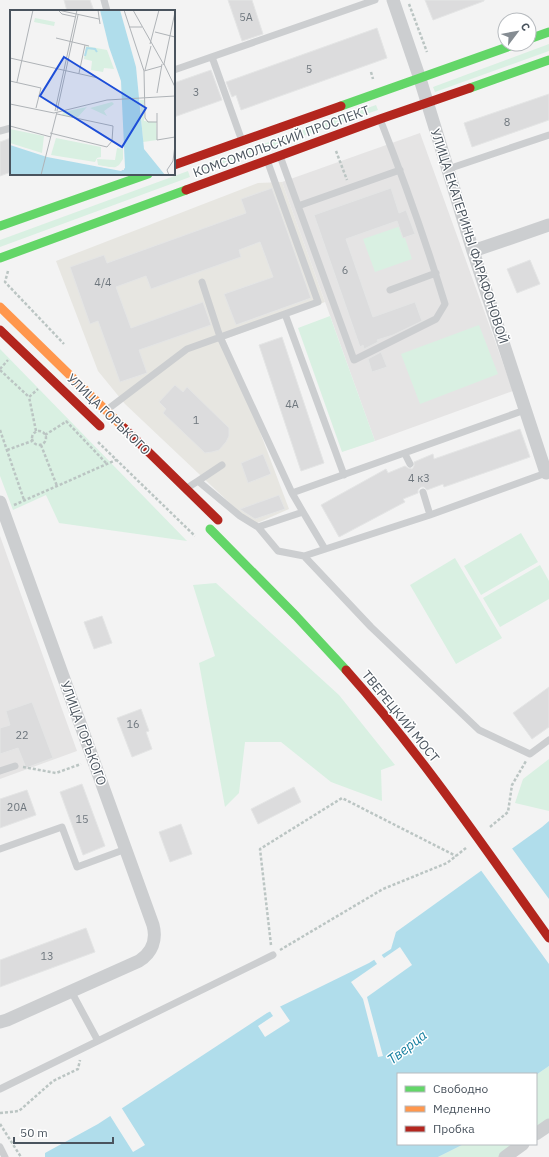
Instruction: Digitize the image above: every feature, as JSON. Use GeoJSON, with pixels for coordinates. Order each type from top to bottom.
{"type":"FeatureCollection","features":[{"type":"Feature","properties":{"kind":"street","name":"УЛИЦА ЕКАТЕРИНЫ ФАРАФОНОВОЙ"},"geometry":{"type":"LineString","coordinates":[[393,0],[420,79],[473,251],[546,473]]}},
{"type":"Feature","properties":{"kind":"street"},"geometry":{"type":"LineString","coordinates":[[537,37],[549,32]]}},
{"type":"Feature","properties":{"kind":"street","name":"КОМСОМОЛЬСКИЙ ПРОСПЕКТ"},"geometry":{"type":"LineString","coordinates":[[175,165],[192,162],[242,141],[497,51]]}},
{"type":"Feature","properties":{"kind":"street","name":"КОМСОМОЛЬСКИЙ ПРОСПЕКТ"},"geometry":{"type":"LineString","coordinates":[[0,258],[199,182],[280,156],[380,119],[549,60]]}},
{"type":"Feature","properties":{"kind":"street"},"geometry":{"type":"LineString","coordinates":[[0,226],[145,175]]}},
{"type":"Feature","properties":{"kind":"street"},"geometry":{"type":"LineString","coordinates":[[473,251],[549,225]]}},
{"type":"Feature","properties":{"kind":"street","name":"УЛИЦА ГОРЬКОГО"},"geometry":{"type":"LineString","coordinates":[[0,307],[220,523]]}},
{"type":"Feature","properties":{"kind":"street","name":"УЛИЦА ГОРЬКОГО"},"geometry":{"type":"LineString","coordinates":[[0,330],[106,431]]}},
{"type":"Feature","properties":{"kind":"street","name":"УЛИЦА ГОРЬКОГО"},"geometry":{"type":"LineString","coordinates":[[1,506],[155,932],[152,947],[148,954],[138,961],[71,991]]}},
{"type":"Feature","properties":{"kind":"street","name":"ТВЕРЕЦКИЙ МОСТ"},"geometry":{"type":"LineString","coordinates":[[207,526],[318,640],[378,707],[443,789],[549,938]]}},
{"type":"Feature","properties":{"kind":"street"},"geometry":{"type":"LineString","coordinates":[[0,1022],[71,991]]}},
{"type":"Feature","properties":{"kind":"street"},"geometry":{"type":"LineString","coordinates":[[537,1133],[549,1125]]}},
{"type":"Feature","properties":{"kind":"street"},"geometry":{"type":"LineString","coordinates":[[505,1157],[522,1145]]}},
{"type":"Feature","properties":{"kind":"lane"},"geometry":{"type":"LineString","coordinates":[[104,0],[107,10]]}},
{"type":"Feature","properties":{"kind":"lane"},"geometry":{"type":"LineString","coordinates":[[175,70],[375,0]]}},
{"type":"Feature","properties":{"kind":"lane"},"geometry":{"type":"LineString","coordinates":[[212,57],[242,141]]}},
{"type":"Feature","properties":{"kind":"lane"},"geometry":{"type":"LineString","coordinates":[[280,156],[354,360],[436,319],[445,304],[436,273],[400,170],[380,119]]}},
{"type":"Feature","properties":{"kind":"lane"},"geometry":{"type":"LineString","coordinates":[[0,131],[10,128]]}},
{"type":"Feature","properties":{"kind":"lane"},"geometry":{"type":"LineString","coordinates":[[448,169],[549,135]]}},
{"type":"Feature","properties":{"kind":"lane"},"geometry":{"type":"LineString","coordinates":[[106,411],[187,349],[318,302],[267,160]]}},
{"type":"Feature","properties":{"kind":"lane"},"geometry":{"type":"LineString","coordinates":[[298,206],[400,170]]}},
{"type":"Feature","properties":{"kind":"lane"},"geometry":{"type":"LineString","coordinates":[[390,290],[436,273]]}},
{"type":"Feature","properties":{"kind":"lane"},"geometry":{"type":"LineString","coordinates":[[202,282],[220,337],[292,493],[325,549]]}},
{"type":"Feature","properties":{"kind":"lane"},"geometry":{"type":"LineString","coordinates":[[285,314],[344,475]]}},
{"type":"Feature","properties":{"kind":"lane"},"geometry":{"type":"LineString","coordinates":[[292,493],[525,410]]}},
{"type":"Feature","properties":{"kind":"lane"},"geometry":{"type":"LineString","coordinates":[[405,454],[410,464]]}},
{"type":"Feature","properties":{"kind":"lane"},"geometry":{"type":"LineString","coordinates":[[186,489],[222,464]]}},
{"type":"Feature","properties":{"kind":"lane"},"geometry":{"type":"LineString","coordinates":[[198,481],[240,516],[258,527],[278,551],[304,556],[430,515],[546,473]]}},
{"type":"Feature","properties":{"kind":"lane"},"geometry":{"type":"LineString","coordinates":[[423,492],[430,515]]}},
{"type":"Feature","properties":{"kind":"lane"},"geometry":{"type":"LineString","coordinates":[[258,527],[303,512]]}},
{"type":"Feature","properties":{"kind":"lane"},"geometry":{"type":"LineString","coordinates":[[304,556],[371,628],[479,730],[530,754],[549,740]]}},
{"type":"Feature","properties":{"kind":"lane"},"geometry":{"type":"LineString","coordinates":[[0,771],[15,766]]}},
{"type":"Feature","properties":{"kind":"lane"},"geometry":{"type":"LineString","coordinates":[[0,849],[62,826],[77,867],[126,849]]}},
{"type":"Feature","properties":{"kind":"lane"},"geometry":{"type":"LineString","coordinates":[[0,1089],[272,955]]}},
{"type":"Feature","properties":{"kind":"lane"},"geometry":{"type":"LineString","coordinates":[[71,991],[98,1041]]}},
{"type":"Feature","properties":{"kind":"lane"},"geometry":{"type":"LineString","coordinates":[[0,1147],[5,1157]]}},
{"type":"Feature","properties":{"kind":"path"},"geometry":{"type":"LineString","coordinates":[[408,0],[427,52]]}},
{"type":"Feature","properties":{"kind":"path"},"geometry":{"type":"LineString","coordinates":[[336,151],[350,188]]}},
{"type":"Feature","properties":{"kind":"path"},"geometry":{"type":"LineString","coordinates":[[5,282],[8,269]]}},
{"type":"Feature","properties":{"kind":"path"},"geometry":{"type":"LineString","coordinates":[[11,357],[0,369],[29,397],[36,432]]}},
{"type":"Feature","properties":{"kind":"path"},"geometry":{"type":"LineString","coordinates":[[29,397],[40,386]]}},
{"type":"Feature","properties":{"kind":"path"},"geometry":{"type":"LineString","coordinates":[[41,445],[44,442],[45,435],[73,417]]}},
{"type":"Feature","properties":{"kind":"path"},"geometry":{"type":"LineString","coordinates":[[66,421],[107,464]]}},
{"type":"Feature","properties":{"kind":"path"},"geometry":{"type":"LineString","coordinates":[[0,430],[24,500]]}},
{"type":"Feature","properties":{"kind":"path"},"geometry":{"type":"LineString","coordinates":[[41,445],[36,445],[32,441],[32,435],[36,432],[42,432],[45,435]]}},
{"type":"Feature","properties":{"kind":"path"},"geometry":{"type":"LineString","coordinates":[[7,450],[32,441]]}},
{"type":"Feature","properties":{"kind":"path"},"geometry":{"type":"LineString","coordinates":[[41,445],[57,486]]}},
{"type":"Feature","properties":{"kind":"path"},"geometry":{"type":"LineString","coordinates":[[1,506],[24,500],[116,460]]}},
{"type":"Feature","properties":{"kind":"path"},"geometry":{"type":"LineString","coordinates":[[485,832],[508,812],[512,785],[530,754]]}},
{"type":"Feature","properties":{"kind":"path"},"geometry":{"type":"LineString","coordinates":[[15,766],[56,773],[93,759]]}},
{"type":"Feature","properties":{"kind":"path"},"geometry":{"type":"LineString","coordinates":[[456,856],[342,798],[260,849],[272,955],[383,889],[447,863],[456,856],[467,846]]}},
{"type":"Feature","properties":{"kind":"path"},"geometry":{"type":"LineString","coordinates":[[0,1113],[19,1111],[54,1081],[78,1069],[83,1048]]}},
{"type":"Feature","properties":{"kind":"path"},"geometry":{"type":"LineString","coordinates":[[0,1124],[21,1157]]}},
{"type":"Feature","properties":{"kind":"shaded area"},"geometry":{"type":"Polygon","coordinates":[[[420,133],[513,391],[375,441],[282,182],[420,133]]]}},
{"type":"Feature","properties":{"kind":"shaded area"},"geometry":{"type":"Polygon","coordinates":[[[282,182],[325,302],[225,339],[289,509],[253,525],[125,404],[98,371],[56,261],[258,183],[282,182]]]}},
{"type":"Feature","properties":{"kind":"shaded area"},"geometry":{"type":"Polygon","coordinates":[[[0,536],[77,751],[0,779],[0,536]]]}},
{"type":"Feature","properties":{"kind":"green space"},"geometry":{"type":"Polygon","coordinates":[[[549,44],[549,51],[435,92],[433,87],[527,52],[537,52],[537,48],[549,44]]]}},
{"type":"Feature","properties":{"kind":"green space"},"geometry":{"type":"Polygon","coordinates":[[[376,105],[378,110],[204,170],[203,165],[376,105]]]}},
{"type":"Feature","properties":{"kind":"green space"},"geometry":{"type":"Polygon","coordinates":[[[188,171],[190,177],[0,247],[0,240],[188,171]]]}},
{"type":"Feature","properties":{"kind":"green space"},"geometry":{"type":"Polygon","coordinates":[[[401,226],[412,259],[375,272],[363,239],[401,226]]]}},
{"type":"Feature","properties":{"kind":"green space"},"geometry":{"type":"Polygon","coordinates":[[[330,316],[375,441],[342,452],[298,328],[330,316]]]}},
{"type":"Feature","properties":{"kind":"green space"},"geometry":{"type":"Polygon","coordinates":[[[479,325],[498,374],[420,404],[401,354],[479,325]]]}},
{"type":"Feature","properties":{"kind":"green space"},"geometry":{"type":"Polygon","coordinates":[[[0,349],[187,541],[59,523],[46,495],[13,510],[0,476],[0,349]]]}},
{"type":"Feature","properties":{"kind":"green space"},"geometry":{"type":"Polygon","coordinates":[[[521,533],[538,562],[481,595],[464,566],[521,533]]]}},
{"type":"Feature","properties":{"kind":"green space"},"geometry":{"type":"Polygon","coordinates":[[[455,558],[502,638],[456,664],[410,585],[455,558]]]}},
{"type":"Feature","properties":{"kind":"green space"},"geometry":{"type":"Polygon","coordinates":[[[540,565],[549,581],[549,599],[500,627],[483,598],[540,565]]]}},
{"type":"Feature","properties":{"kind":"green space"},"geometry":{"type":"Polygon","coordinates":[[[216,583],[339,695],[395,765],[381,770],[382,801],[331,782],[281,742],[245,742],[239,793],[225,807],[199,663],[215,656],[193,585],[216,583]]]}},
{"type":"Feature","properties":{"kind":"green space"},"geometry":{"type":"Polygon","coordinates":[[[549,759],[549,811],[515,803],[523,779],[549,759]]]}},
{"type":"Feature","properties":{"kind":"green space"},"geometry":{"type":"Polygon","coordinates":[[[549,1066],[549,1124],[537,1130],[537,1074],[549,1066]]]}},
{"type":"Feature","properties":{"kind":"green space"},"geometry":{"type":"Polygon","coordinates":[[[462,1145],[512,1145],[501,1157],[438,1157],[462,1145]]]}},
{"type":"Feature","properties":{"kind":"water","name":"Тверца"},"geometry":{"type":"Polygon","coordinates":[[[549,821],[549,1066],[537,1074],[537,1073],[397,1073],[397,1145],[462,1145],[438,1157],[45,1157],[45,1153],[98,1124],[267,1013],[369,963],[391,949],[396,932],[549,821]]]}},
{"type":"Feature","properties":{"kind":"pier"},"geometry":{"type":"Polygon","coordinates":[[[511,847],[549,899],[549,964],[480,869],[511,847]]]}},
{"type":"Feature","properties":{"kind":"pier"},"geometry":{"type":"Polygon","coordinates":[[[400,947],[412,965],[367,997],[383,1056],[378,1057],[363,999],[351,982],[377,964],[373,958],[380,953],[384,958],[400,947]]]}},
{"type":"Feature","properties":{"kind":"pier"},"geometry":{"type":"Polygon","coordinates":[[[279,1005],[290,1021],[265,1037],[258,1026],[273,1016],[269,1010],[279,1005]]]}},
{"type":"Feature","properties":{"kind":"pier"},"geometry":{"type":"Polygon","coordinates":[[[121,1107],[145,1145],[133,1152],[109,1114],[121,1107]]]}},
{"type":"Feature","properties":{"kind":"building"},"geometry":{"type":"Polygon","coordinates":[[[64,0],[90,0],[94,10],[67,10],[64,0]]]}},
{"type":"Feature","properties":{"kind":"building"},"geometry":{"type":"Polygon","coordinates":[[[228,0],[252,0],[263,34],[242,41],[228,0]]]}},
{"type":"Feature","properties":{"kind":"building"},"geometry":{"type":"Polygon","coordinates":[[[425,0],[484,0],[484,1],[433,20],[425,0]]]}},
{"type":"Feature","properties":{"kind":"building"},"geometry":{"type":"Polygon","coordinates":[[[377,28],[387,58],[241,110],[236,95],[232,97],[226,82],[377,28]]]}},
{"type":"Feature","properties":{"kind":"building"},"geometry":{"type":"Polygon","coordinates":[[[211,70],[222,100],[175,117],[175,83],[211,70]]]}},
{"type":"Feature","properties":{"kind":"building"},"geometry":{"type":"Polygon","coordinates":[[[549,94],[549,120],[472,147],[464,123],[549,94]]]}},
{"type":"Feature","properties":{"kind":"building"},"geometry":{"type":"Polygon","coordinates":[[[10,138],[10,172],[0,176],[0,142],[10,138]]]}},
{"type":"Feature","properties":{"kind":"building"},"geometry":{"type":"Polygon","coordinates":[[[272,188],[311,298],[236,325],[224,294],[273,277],[260,242],[239,250],[241,257],[151,289],[146,276],[116,287],[131,328],[203,302],[211,325],[139,350],[147,373],[120,382],[98,321],[90,324],[70,267],[104,255],[107,263],[246,213],[241,199],[272,188]]]}},
{"type":"Feature","properties":{"kind":"building"},"geometry":{"type":"Polygon","coordinates":[[[391,188],[399,213],[406,210],[415,234],[403,238],[397,221],[346,239],[373,317],[415,302],[422,321],[393,335],[377,340],[378,342],[364,349],[363,345],[360,347],[314,215],[391,188]]]}},
{"type":"Feature","properties":{"kind":"building"},"geometry":{"type":"Polygon","coordinates":[[[530,260],[540,284],[517,293],[507,269],[530,260]]]}},
{"type":"Feature","properties":{"kind":"building"},"geometry":{"type":"Polygon","coordinates":[[[282,337],[324,463],[301,471],[259,345],[282,337]]]}},
{"type":"Feature","properties":{"kind":"building"},"geometry":{"type":"Polygon","coordinates":[[[381,352],[387,367],[372,372],[368,359],[381,352]]]}},
{"type":"Feature","properties":{"kind":"building"},"geometry":{"type":"Polygon","coordinates":[[[175,385],[183,392],[187,387],[229,428],[229,436],[219,450],[205,453],[163,413],[166,409],[159,402],[175,385]]]}},
{"type":"Feature","properties":{"kind":"building"},"geometry":{"type":"Polygon","coordinates":[[[520,429],[530,457],[444,487],[443,484],[427,490],[424,487],[421,487],[418,490],[418,493],[403,499],[405,502],[339,537],[321,505],[386,469],[388,473],[405,466],[412,469],[414,462],[433,454],[434,459],[520,429]]]}},
{"type":"Feature","properties":{"kind":"building"},"geometry":{"type":"Polygon","coordinates":[[[263,454],[271,474],[248,483],[241,463],[263,454]]]}},
{"type":"Feature","properties":{"kind":"building"},"geometry":{"type":"Polygon","coordinates":[[[279,495],[285,509],[255,519],[240,509],[279,495]]]}},
{"type":"Feature","properties":{"kind":"building"},"geometry":{"type":"Polygon","coordinates":[[[102,616],[112,643],[94,649],[84,622],[102,616]]]}},
{"type":"Feature","properties":{"kind":"building"},"geometry":{"type":"Polygon","coordinates":[[[549,687],[549,727],[532,739],[513,713],[549,687]]]}},
{"type":"Feature","properties":{"kind":"building"},"geometry":{"type":"Polygon","coordinates":[[[32,702],[53,758],[26,768],[18,748],[0,754],[0,728],[10,725],[6,711],[32,702]]]}},
{"type":"Feature","properties":{"kind":"building"},"geometry":{"type":"Polygon","coordinates":[[[141,709],[149,731],[146,732],[152,749],[132,757],[117,718],[141,709]]]}},
{"type":"Feature","properties":{"kind":"building"},"geometry":{"type":"Polygon","coordinates":[[[82,784],[105,846],[83,855],[60,792],[82,784]]]}},
{"type":"Feature","properties":{"kind":"building"},"geometry":{"type":"Polygon","coordinates":[[[294,787],[301,802],[258,824],[251,809],[294,787]]]}},
{"type":"Feature","properties":{"kind":"building"},"geometry":{"type":"Polygon","coordinates":[[[27,790],[36,815],[0,828],[0,799],[27,790]]]}},
{"type":"Feature","properties":{"kind":"building"},"geometry":{"type":"Polygon","coordinates":[[[181,824],[192,854],[170,862],[159,832],[181,824]]]}},
{"type":"Feature","properties":{"kind":"building"},"geometry":{"type":"Polygon","coordinates":[[[86,928],[95,952],[0,987],[0,960],[86,928]]]}},
{"type":"Feature","properties":{"kind":"traffic: fast"},"geometry":{"type":"LineString","coordinates":[[537,36],[549,32]]}},
{"type":"Feature","properties":{"kind":"traffic: fast"},"geometry":{"type":"LineString","coordinates":[[341,106],[497,51]]}},
{"type":"Feature","properties":{"kind":"traffic: fast"},"geometry":{"type":"LineString","coordinates":[[470,88],[549,60]]}},
{"type":"Feature","properties":{"kind":"traffic: fast"},"geometry":{"type":"LineString","coordinates":[[0,226],[145,175]]}},
{"type":"Feature","properties":{"kind":"traffic: fast"},"geometry":{"type":"LineString","coordinates":[[0,258],[186,190]]}},
{"type":"Feature","properties":{"kind":"traffic: fast"},"geometry":{"type":"LineString","coordinates":[[210,529],[296,616],[346,670]]}},
{"type":"Feature","properties":{"kind":"traffic: slow"},"geometry":{"type":"LineString","coordinates":[[0,307],[124,428]]}},
{"type":"Feature","properties":{"kind":"traffic: jam"},"geometry":{"type":"LineString","coordinates":[[186,190],[380,119],[470,88]]}},
{"type":"Feature","properties":{"kind":"traffic: jam"},"geometry":{"type":"LineString","coordinates":[[175,165],[341,106]]}},
{"type":"Feature","properties":{"kind":"traffic: jam"},"geometry":{"type":"LineString","coordinates":[[0,330],[100,426]]}},
{"type":"Feature","properties":{"kind":"traffic: jam"},"geometry":{"type":"LineString","coordinates":[[124,428],[218,520]]}},
{"type":"Feature","properties":{"kind":"traffic: jam"},"geometry":{"type":"LineString","coordinates":[[346,670],[374,702],[426,768],[476,835],[549,938]]}}]}
